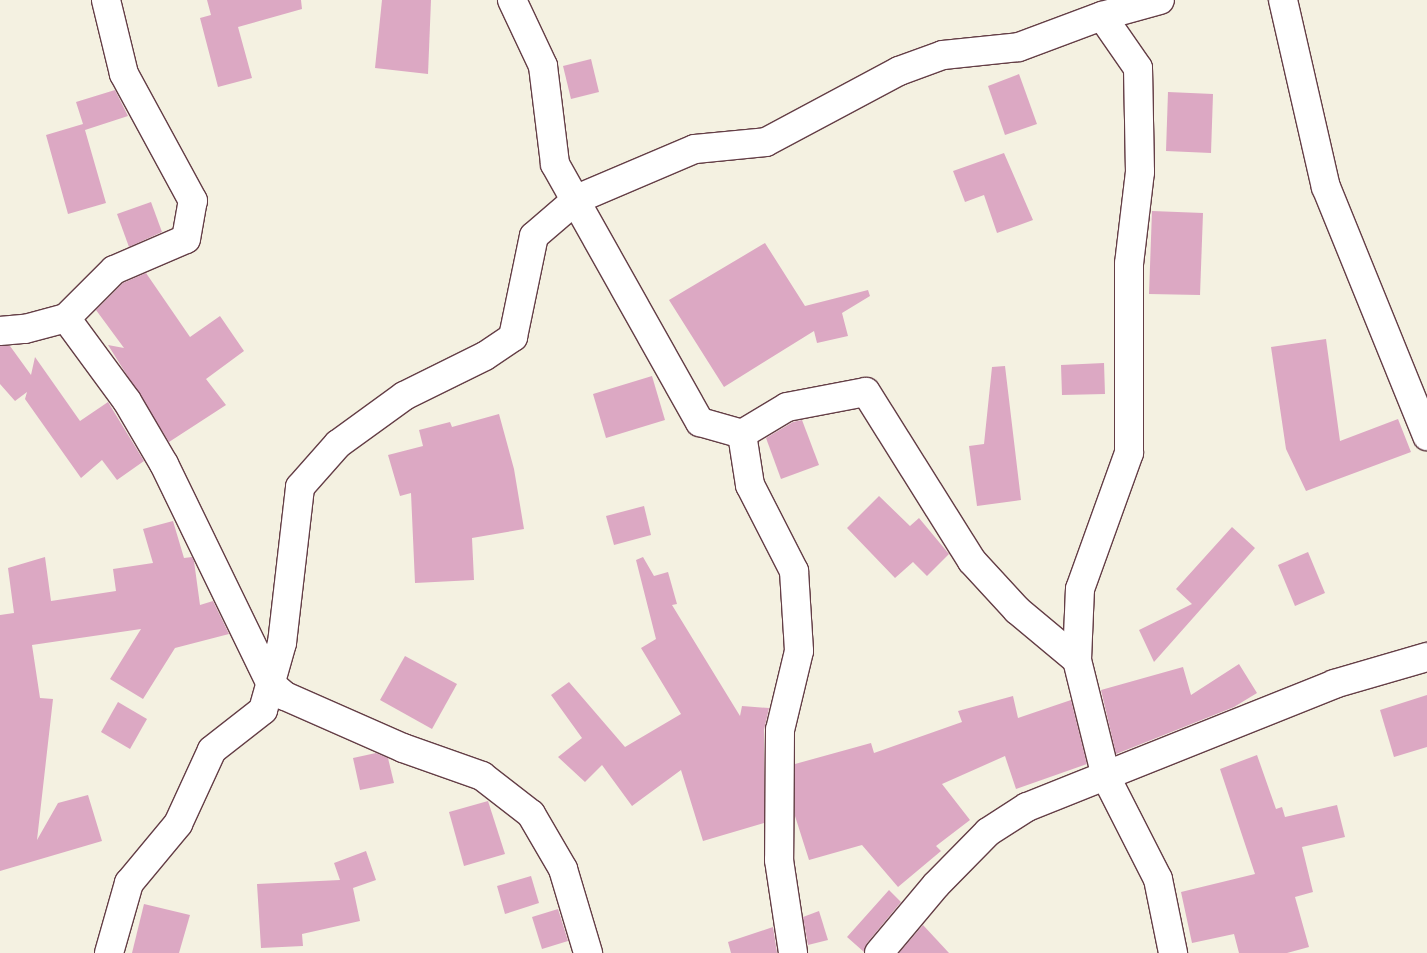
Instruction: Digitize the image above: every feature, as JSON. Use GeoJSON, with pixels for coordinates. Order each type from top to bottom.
{"type":"FeatureCollection","features":[{"type":"Feature","properties":{"kind":"street"},"geometry":{"type":"LineString","coordinates":[[0,331],[25,329],[66,318],[114,270],[186,239],[193,201],[124,74],[106,0]]}},
{"type":"Feature","properties":{"kind":"street"},"geometry":{"type":"LineString","coordinates":[[512,0],[543,66],[555,164],[578,199],[700,422],[742,434],[787,407],[866,392],[972,561],[1017,610],[1077,660]]}},
{"type":"Feature","properties":{"kind":"street"},"geometry":{"type":"LineString","coordinates":[[109,953],[129,883],[178,824],[212,750],[263,710],[282,643],[300,487],[338,444],[404,396],[485,356],[513,337],[534,236],[578,199],[696,149],[766,142],[899,71],[943,54],[1019,47],[1102,16],[1160,0]]}},
{"type":"Feature","properties":{"kind":"street"},"geometry":{"type":"LineString","coordinates":[[1282,0],[1326,187],[1427,436]]}},
{"type":"Feature","properties":{"kind":"street"},"geometry":{"type":"LineString","coordinates":[[1102,16],[1138,68],[1140,172],[1129,264],[1129,452],[1080,589],[1077,660],[1106,777],[1158,879],[1173,953]]}},
{"type":"Feature","properties":{"kind":"street"},"geometry":{"type":"LineString","coordinates":[[66,318],[127,401],[164,464],[271,684],[285,696],[403,748],[482,776],[531,814],[563,868],[588,953]]}},
{"type":"Feature","properties":{"kind":"street"},"geometry":{"type":"LineString","coordinates":[[742,434],[750,485],[794,571],[799,651],[780,730],[779,860],[793,953]]}},
{"type":"Feature","properties":{"kind":"street"},"geometry":{"type":"LineString","coordinates":[[879,953],[936,885],[988,832],[1027,806],[1106,777],[1334,684],[1427,657]]}},
{"type":"Feature","properties":{"kind":"building"},"geometry":{"type":"Polygon","coordinates":[[[207,0],[301,0],[302,9],[238,27],[252,78],[218,87],[200,18],[211,15],[207,0]]]}},
{"type":"Feature","properties":{"kind":"building"},"geometry":{"type":"Polygon","coordinates":[[[382,0],[431,0],[428,74],[375,68],[382,0]]]}},
{"type":"Feature","properties":{"kind":"building"},"geometry":{"type":"Polygon","coordinates":[[[591,59],[599,92],[571,99],[563,66],[591,59]]]}},
{"type":"Feature","properties":{"kind":"building"},"geometry":{"type":"Polygon","coordinates":[[[1019,74],[1037,124],[1005,135],[988,86],[1019,74]]]}},
{"type":"Feature","properties":{"kind":"building"},"geometry":{"type":"Polygon","coordinates":[[[115,90],[128,116],[85,130],[106,203],[68,214],[46,135],[83,124],[76,102],[115,90]]]}},
{"type":"Feature","properties":{"kind":"building"},"geometry":{"type":"Polygon","coordinates":[[[1168,92],[1213,94],[1211,153],[1166,151],[1168,92]]]}},
{"type":"Feature","properties":{"kind":"building"},"geometry":{"type":"Polygon","coordinates":[[[1004,153],[1033,220],[997,233],[984,195],[965,202],[953,171],[1004,153]]]}},
{"type":"Feature","properties":{"kind":"building"},"geometry":{"type":"Polygon","coordinates":[[[151,202],[162,232],[129,247],[117,214],[151,202]]]}},
{"type":"Feature","properties":{"kind":"building"},"geometry":{"type":"Polygon","coordinates":[[[1152,211],[1203,213],[1200,295],[1149,294],[1152,211]]]}},
{"type":"Feature","properties":{"kind":"building"},"geometry":{"type":"Polygon","coordinates":[[[765,243],[805,306],[868,290],[870,296],[842,313],[848,336],[817,343],[814,331],[724,387],[669,300],[765,243]]]}},
{"type":"Feature","properties":{"kind":"building"},"geometry":{"type":"Polygon","coordinates":[[[146,273],[190,337],[220,316],[244,351],[206,379],[226,405],[169,442],[108,345],[124,348],[96,310],[123,283],[146,273]]]}},
{"type":"Feature","properties":{"kind":"building"},"geometry":{"type":"Polygon","coordinates":[[[1326,339],[1340,441],[1398,419],[1411,452],[1306,491],[1286,449],[1271,347],[1326,339]]]}},
{"type":"Feature","properties":{"kind":"building"},"geometry":{"type":"Polygon","coordinates":[[[0,346],[10,346],[31,375],[35,357],[80,421],[108,402],[144,461],[117,480],[102,460],[81,478],[25,399],[27,392],[15,401],[0,384],[0,346]]]}},
{"type":"Feature","properties":{"kind":"building"},"geometry":{"type":"Polygon","coordinates":[[[1104,363],[1105,394],[1062,395],[1061,365],[1104,363]]]}},
{"type":"Feature","properties":{"kind":"building"},"geometry":{"type":"Polygon","coordinates":[[[1005,366],[1021,500],[977,506],[969,446],[984,444],[992,367],[1005,366]]]}},
{"type":"Feature","properties":{"kind":"building"},"geometry":{"type":"Polygon","coordinates":[[[652,376],[665,420],[606,438],[593,394],[652,376]]]}},
{"type":"Feature","properties":{"kind":"building"},"geometry":{"type":"Polygon","coordinates":[[[499,414],[514,469],[524,529],[472,538],[474,580],[415,583],[411,493],[400,496],[388,455],[423,446],[419,430],[450,422],[452,427],[499,414]]]}},
{"type":"Feature","properties":{"kind":"building"},"geometry":{"type":"Polygon","coordinates":[[[802,420],[819,465],[781,479],[766,438],[793,422],[802,420]]]}},
{"type":"Feature","properties":{"kind":"building"},"geometry":{"type":"Polygon","coordinates":[[[879,496],[910,526],[919,518],[949,554],[927,576],[913,562],[895,578],[847,528],[879,496]]]}},
{"type":"Feature","properties":{"kind":"building"},"geometry":{"type":"Polygon","coordinates":[[[644,506],[651,535],[614,545],[606,516],[644,506]]]}},
{"type":"Feature","properties":{"kind":"building"},"geometry":{"type":"Polygon","coordinates":[[[173,521],[184,558],[192,557],[194,561],[200,605],[213,601],[229,634],[175,648],[143,699],[110,679],[141,629],[32,645],[40,698],[53,699],[37,840],[58,803],[88,795],[102,841],[0,871],[0,615],[14,613],[8,568],[45,557],[51,601],[116,591],[113,569],[153,563],[143,529],[173,521]]]}},
{"type":"Feature","properties":{"kind":"building"},"geometry":{"type":"Polygon","coordinates":[[[1232,527],[1255,548],[1154,662],[1139,630],[1192,604],[1176,589],[1232,527]]]}},
{"type":"Feature","properties":{"kind":"building"},"geometry":{"type":"Polygon","coordinates":[[[1308,552],[1325,593],[1295,606],[1278,565],[1308,552]]]}},
{"type":"Feature","properties":{"kind":"building"},"geometry":{"type":"Polygon","coordinates":[[[643,557],[654,576],[668,572],[677,604],[672,605],[740,716],[742,706],[769,708],[764,730],[764,823],[703,841],[681,770],[632,806],[602,765],[585,782],[558,757],[582,738],[551,695],[569,682],[625,747],[681,714],[641,648],[656,639],[636,560],[643,557]]]}},
{"type":"Feature","properties":{"kind":"building"},"geometry":{"type":"Polygon","coordinates":[[[405,656],[457,684],[432,729],[380,700],[405,656]]]}},
{"type":"Feature","properties":{"kind":"building"},"geometry":{"type":"Polygon","coordinates":[[[1239,664],[1257,693],[1234,707],[1116,754],[1101,690],[1183,667],[1191,695],[1239,664]]]}},
{"type":"Feature","properties":{"kind":"building"},"geometry":{"type":"Polygon","coordinates":[[[1427,695],[1427,747],[1394,757],[1380,710],[1427,695]]]}},
{"type":"Feature","properties":{"kind":"building"},"geometry":{"type":"Polygon","coordinates":[[[1013,696],[1018,718],[1071,700],[1087,764],[1016,789],[1005,756],[942,784],[970,820],[936,846],[941,851],[898,887],[862,845],[809,860],[795,816],[795,764],[871,743],[874,753],[962,722],[958,711],[1013,696]]]}},
{"type":"Feature","properties":{"kind":"building"},"geometry":{"type":"Polygon","coordinates":[[[118,702],[147,719],[130,749],[101,732],[118,702]]]}},
{"type":"Feature","properties":{"kind":"building"},"geometry":{"type":"Polygon","coordinates":[[[376,753],[388,758],[394,783],[360,790],[353,758],[376,753]]]}},
{"type":"Feature","properties":{"kind":"building"},"geometry":{"type":"Polygon","coordinates":[[[1257,755],[1276,809],[1282,807],[1285,817],[1337,805],[1345,837],[1302,847],[1313,892],[1295,897],[1309,947],[1287,953],[1239,953],[1234,934],[1192,943],[1181,892],[1255,874],[1220,769],[1257,755]]]}},
{"type":"Feature","properties":{"kind":"building"},"geometry":{"type":"Polygon","coordinates":[[[488,801],[505,854],[464,866],[449,812],[488,801]]]}},
{"type":"Feature","properties":{"kind":"building"},"geometry":{"type":"Polygon","coordinates":[[[366,851],[376,880],[353,888],[360,921],[302,934],[303,946],[261,948],[257,884],[340,880],[334,863],[366,851]]]}},
{"type":"Feature","properties":{"kind":"building"},"geometry":{"type":"Polygon","coordinates":[[[531,876],[539,903],[505,914],[497,886],[531,876]]]}},
{"type":"Feature","properties":{"kind":"building"},"geometry":{"type":"Polygon","coordinates":[[[889,890],[901,902],[867,943],[864,952],[847,937],[889,890]]]}},
{"type":"Feature","properties":{"kind":"building"},"geometry":{"type":"Polygon","coordinates":[[[144,904],[190,915],[179,953],[132,953],[144,904]]]}},
{"type":"Feature","properties":{"kind":"building"},"geometry":{"type":"Polygon","coordinates":[[[558,909],[568,941],[542,949],[532,917],[558,909]]]}},
{"type":"Feature","properties":{"kind":"building"},"geometry":{"type":"Polygon","coordinates":[[[819,911],[828,940],[808,945],[803,917],[819,911]]]}},
{"type":"Feature","properties":{"kind":"building"},"geometry":{"type":"Polygon","coordinates":[[[923,925],[949,953],[899,953],[923,925]]]}},
{"type":"Feature","properties":{"kind":"building"},"geometry":{"type":"Polygon","coordinates":[[[773,927],[777,953],[731,953],[728,942],[773,927]]]}}]}
